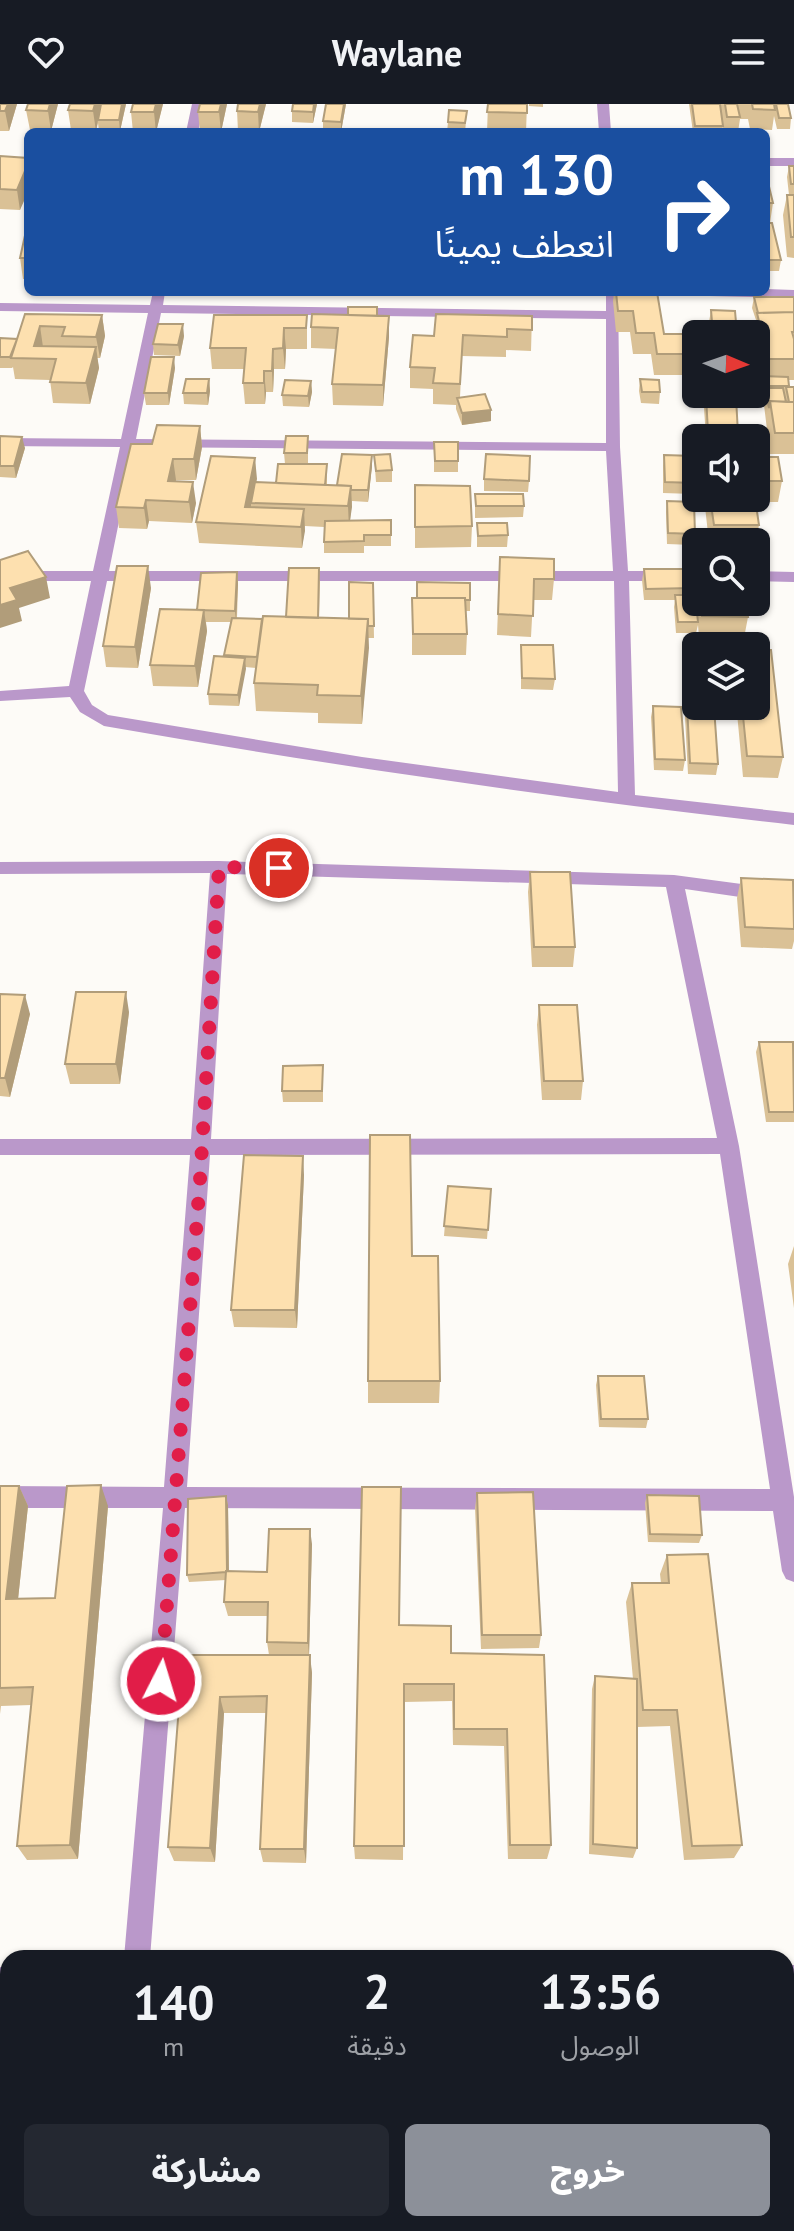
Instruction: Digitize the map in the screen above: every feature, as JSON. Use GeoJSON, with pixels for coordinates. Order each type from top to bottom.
{"type":"FeatureCollection","features":[{"type":"Feature","properties":{"kind":"street"},"geometry":{"type":"LineString","coordinates":[[193,128],[198,104]]}},
{"type":"Feature","properties":{"kind":"street"},"geometry":{"type":"LineString","coordinates":[[603,104],[605,128]]}},
{"type":"Feature","properties":{"kind":"street"},"geometry":{"type":"LineString","coordinates":[[770,162],[794,162]]}},
{"type":"Feature","properties":{"kind":"street"},"geometry":{"type":"LineString","coordinates":[[770,293],[794,294]]}},
{"type":"Feature","properties":{"kind":"street"},"geometry":{"type":"LineString","coordinates":[[158,296],[76,691],[79,703],[104,720],[246,745],[627,801],[794,819]]}},
{"type":"Feature","properties":{"kind":"street"},"geometry":{"type":"LineString","coordinates":[[612,296],[613,447],[621,575],[627,801]]}},
{"type":"Feature","properties":{"kind":"street"},"geometry":{"type":"LineString","coordinates":[[0,307],[610,315]]}},
{"type":"Feature","properties":{"kind":"street"},"geometry":{"type":"LineString","coordinates":[[0,442],[613,447]]}},
{"type":"Feature","properties":{"kind":"street"},"geometry":{"type":"LineString","coordinates":[[0,576],[682,576]]}},
{"type":"Feature","properties":{"kind":"street"},"geometry":{"type":"LineString","coordinates":[[770,576],[794,577]]}},
{"type":"Feature","properties":{"kind":"street"},"geometry":{"type":"LineString","coordinates":[[0,696],[76,691]]}},
{"type":"Feature","properties":{"kind":"street"},"geometry":{"type":"LineString","coordinates":[[138,1950],[176,1497],[219,867]]}},
{"type":"Feature","properties":{"kind":"street"},"geometry":{"type":"LineString","coordinates":[[0,868],[219,867],[674,881],[794,898]]}},
{"type":"Feature","properties":{"kind":"street"},"geometry":{"type":"LineString","coordinates":[[674,881],[729,1146],[794,1571]]}},
{"type":"Feature","properties":{"kind":"street"},"geometry":{"type":"LineString","coordinates":[[0,1147],[729,1146]]}},
{"type":"Feature","properties":{"kind":"street"},"geometry":{"type":"LineString","coordinates":[[0,1497],[783,1500]]}},
{"type":"Feature","properties":{"kind":"building"},"geometry":{"type":"Polygon","coordinates":[[[0,104],[8,104],[5,111],[0,111],[0,104]]]}},
{"type":"Feature","properties":{"kind":"building"},"geometry":{"type":"Polygon","coordinates":[[[28,104],[50,104],[48,111],[26,110],[28,104]]]}},
{"type":"Feature","properties":{"kind":"building"},"geometry":{"type":"Polygon","coordinates":[[[70,104],[95,104],[93,111],[68,110],[70,104]]]}},
{"type":"Feature","properties":{"kind":"building"},"geometry":{"type":"Polygon","coordinates":[[[101,104],[122,104],[119,120],[98,120],[101,104]]]}},
{"type":"Feature","properties":{"kind":"building"},"geometry":{"type":"Polygon","coordinates":[[[133,104],[156,104],[154,112],[131,112],[133,104]]]}},
{"type":"Feature","properties":{"kind":"building"},"geometry":{"type":"Polygon","coordinates":[[[200,104],[221,104],[219,112],[198,112],[200,104]]]}},
{"type":"Feature","properties":{"kind":"building"},"geometry":{"type":"Polygon","coordinates":[[[238,104],[260,104],[258,112],[237,111],[238,104]]]}},
{"type":"Feature","properties":{"kind":"building"},"geometry":{"type":"Polygon","coordinates":[[[293,104],[314,104],[313,112],[292,111],[293,104]]]}},
{"type":"Feature","properties":{"kind":"building"},"geometry":{"type":"Polygon","coordinates":[[[326,104],[344,104],[341,122],[323,121],[326,104]]]}},
{"type":"Feature","properties":{"kind":"building"},"geometry":{"type":"Polygon","coordinates":[[[488,104],[527,104],[527,113],[487,112],[488,104]]]}},
{"type":"Feature","properties":{"kind":"building"},"geometry":{"type":"Polygon","coordinates":[[[692,104],[720,104],[723,126],[695,126],[692,104]]]}},
{"type":"Feature","properties":{"kind":"building"},"geometry":{"type":"Polygon","coordinates":[[[725,104],[737,104],[740,117],[727,117],[725,104]]]}},
{"type":"Feature","properties":{"kind":"building"},"geometry":{"type":"Polygon","coordinates":[[[752,104],[774,104],[775,110],[753,109],[752,104]]]}},
{"type":"Feature","properties":{"kind":"building"},"geometry":{"type":"Polygon","coordinates":[[[776,104],[788,104],[791,118],[779,118],[776,104]]]}},
{"type":"Feature","properties":{"kind":"building"},"geometry":{"type":"Polygon","coordinates":[[[449,110],[467,111],[465,123],[448,122],[449,110]]]}},
{"type":"Feature","properties":{"kind":"building"},"geometry":{"type":"Polygon","coordinates":[[[0,156],[24,158],[24,173],[17,190],[0,189],[0,156]]]}},
{"type":"Feature","properties":{"kind":"building"},"geometry":{"type":"Polygon","coordinates":[[[789,166],[794,166],[794,184],[791,184],[789,166]]]}},
{"type":"Feature","properties":{"kind":"building"},"geometry":{"type":"Polygon","coordinates":[[[787,195],[794,195],[794,237],[791,237],[787,195]]]}},
{"type":"Feature","properties":{"kind":"building"},"geometry":{"type":"Polygon","coordinates":[[[770,223],[772,223],[781,260],[770,260],[770,223]]]}},
{"type":"Feature","properties":{"kind":"building"},"geometry":{"type":"Polygon","coordinates":[[[616,296],[658,296],[664,334],[682,334],[682,354],[657,354],[654,333],[636,333],[633,311],[618,311],[616,296]]]}},
{"type":"Feature","properties":{"kind":"building"},"geometry":{"type":"Polygon","coordinates":[[[754,297],[794,297],[794,312],[758,313],[754,297]]]}},
{"type":"Feature","properties":{"kind":"building"},"geometry":{"type":"Polygon","coordinates":[[[348,307],[377,307],[377,316],[348,315],[348,307]]]}},
{"type":"Feature","properties":{"kind":"building"},"geometry":{"type":"Polygon","coordinates":[[[711,310],[735,311],[736,320],[712,320],[711,310]]]}},
{"type":"Feature","properties":{"kind":"building"},"geometry":{"type":"Polygon","coordinates":[[[794,312],[794,359],[770,359],[770,320],[759,320],[757,313],[794,312]]]}},
{"type":"Feature","properties":{"kind":"building"},"geometry":{"type":"Polygon","coordinates":[[[25,314],[102,315],[96,337],[62,336],[65,327],[40,326],[34,346],[96,347],[86,383],[50,382],[56,359],[11,358],[25,314]]]}},
{"type":"Feature","properties":{"kind":"building"},"geometry":{"type":"Polygon","coordinates":[[[312,314],[389,316],[383,385],[332,384],[338,328],[311,327],[312,314]]]}},
{"type":"Feature","properties":{"kind":"building"},"geometry":{"type":"Polygon","coordinates":[[[436,314],[532,316],[532,330],[507,329],[507,337],[463,335],[460,384],[433,383],[435,368],[410,367],[413,335],[434,336],[436,314]]]}},
{"type":"Feature","properties":{"kind":"building"},"geometry":{"type":"Polygon","coordinates":[[[214,315],[307,315],[306,328],[284,328],[283,348],[273,349],[272,371],[264,371],[264,383],[243,383],[246,348],[210,348],[214,315]]]}},
{"type":"Feature","properties":{"kind":"building"},"geometry":{"type":"Polygon","coordinates":[[[158,324],[183,324],[178,345],[153,344],[158,324]]]}},
{"type":"Feature","properties":{"kind":"building"},"geometry":{"type":"Polygon","coordinates":[[[0,338],[17,339],[10,357],[0,357],[0,338]]]}},
{"type":"Feature","properties":{"kind":"building"},"geometry":{"type":"Polygon","coordinates":[[[151,357],[174,357],[168,393],[144,393],[151,357]]]}},
{"type":"Feature","properties":{"kind":"building"},"geometry":{"type":"Polygon","coordinates":[[[770,376],[788,377],[789,386],[770,386],[770,376]]]}},
{"type":"Feature","properties":{"kind":"building"},"geometry":{"type":"Polygon","coordinates":[[[186,379],[209,379],[207,393],[183,393],[186,379]]]}},
{"type":"Feature","properties":{"kind":"building"},"geometry":{"type":"Polygon","coordinates":[[[640,379],[659,380],[660,392],[642,392],[640,379]]]}},
{"type":"Feature","properties":{"kind":"building"},"geometry":{"type":"Polygon","coordinates":[[[285,380],[311,381],[308,396],[282,395],[285,380]]]}},
{"type":"Feature","properties":{"kind":"building"},"geometry":{"type":"Polygon","coordinates":[[[786,387],[794,387],[794,402],[789,402],[786,387]]]}},
{"type":"Feature","properties":{"kind":"building"},"geometry":{"type":"Polygon","coordinates":[[[770,388],[783,388],[786,402],[770,401],[770,388]]]}},
{"type":"Feature","properties":{"kind":"building"},"geometry":{"type":"Polygon","coordinates":[[[485,394],[491,410],[462,413],[457,398],[485,394]]]}},
{"type":"Feature","properties":{"kind":"building"},"geometry":{"type":"Polygon","coordinates":[[[770,401],[794,402],[794,433],[775,433],[770,401]]]}},
{"type":"Feature","properties":{"kind":"building"},"geometry":{"type":"Polygon","coordinates":[[[707,408],[737,408],[737,424],[708,424],[707,408]]]}},
{"type":"Feature","properties":{"kind":"building"},"geometry":{"type":"Polygon","coordinates":[[[157,425],[200,426],[194,459],[173,459],[168,481],[193,482],[189,502],[146,500],[144,508],[116,507],[131,444],[152,444],[157,425]]]}},
{"type":"Feature","properties":{"kind":"building"},"geometry":{"type":"Polygon","coordinates":[[[0,436],[22,437],[14,466],[0,466],[0,436]]]}},
{"type":"Feature","properties":{"kind":"building"},"geometry":{"type":"Polygon","coordinates":[[[286,436],[308,436],[307,453],[284,453],[286,436]]]}},
{"type":"Feature","properties":{"kind":"building"},"geometry":{"type":"Polygon","coordinates":[[[434,442],[458,442],[458,461],[435,461],[434,442]]]}},
{"type":"Feature","properties":{"kind":"building"},"geometry":{"type":"Polygon","coordinates":[[[342,454],[372,455],[368,490],[351,490],[351,486],[337,485],[342,454]]]}},
{"type":"Feature","properties":{"kind":"building"},"geometry":{"type":"Polygon","coordinates":[[[390,454],[392,470],[376,471],[374,455],[390,454]]]}},
{"type":"Feature","properties":{"kind":"building"},"geometry":{"type":"Polygon","coordinates":[[[486,454],[530,456],[529,481],[484,479],[486,454]]]}},
{"type":"Feature","properties":{"kind":"building"},"geometry":{"type":"Polygon","coordinates":[[[664,455],[682,456],[682,483],[665,482],[664,455]]]}},
{"type":"Feature","properties":{"kind":"building"},"geometry":{"type":"Polygon","coordinates":[[[211,456],[255,458],[245,507],[304,509],[301,527],[196,522],[211,456]]]}},
{"type":"Feature","properties":{"kind":"building"},"geometry":{"type":"Polygon","coordinates":[[[770,457],[778,457],[782,481],[770,481],[770,457]]]}},
{"type":"Feature","properties":{"kind":"building"},"geometry":{"type":"Polygon","coordinates":[[[278,464],[327,464],[325,485],[276,483],[278,464]]]}},
{"type":"Feature","properties":{"kind":"building"},"geometry":{"type":"Polygon","coordinates":[[[255,482],[351,486],[348,506],[251,503],[255,482]]]}},
{"type":"Feature","properties":{"kind":"building"},"geometry":{"type":"Polygon","coordinates":[[[415,485],[470,486],[472,526],[415,527],[415,485]]]}},
{"type":"Feature","properties":{"kind":"building"},"geometry":{"type":"Polygon","coordinates":[[[475,494],[523,494],[524,506],[476,506],[475,494]]]}},
{"type":"Feature","properties":{"kind":"building"},"geometry":{"type":"Polygon","coordinates":[[[667,501],[682,502],[682,512],[694,512],[695,528],[682,528],[682,534],[668,533],[667,501]]]}},
{"type":"Feature","properties":{"kind":"building"},"geometry":{"type":"Polygon","coordinates":[[[712,512],[757,512],[759,525],[714,525],[712,512]]]}},
{"type":"Feature","properties":{"kind":"building"},"geometry":{"type":"Polygon","coordinates":[[[391,520],[391,535],[364,535],[364,541],[324,542],[325,521],[391,520]]]}},
{"type":"Feature","properties":{"kind":"building"},"geometry":{"type":"Polygon","coordinates":[[[477,523],[507,523],[508,535],[478,536],[477,523]]]}},
{"type":"Feature","properties":{"kind":"building"},"geometry":{"type":"Polygon","coordinates":[[[28,551],[46,577],[10,588],[17,600],[0,605],[0,560],[28,551]]]}},
{"type":"Feature","properties":{"kind":"building"},"geometry":{"type":"Polygon","coordinates":[[[500,557],[554,559],[554,579],[534,579],[533,616],[498,614],[500,557]]]}},
{"type":"Feature","properties":{"kind":"building"},"geometry":{"type":"Polygon","coordinates":[[[117,566],[148,566],[135,647],[103,646],[117,566]]]}},
{"type":"Feature","properties":{"kind":"building"},"geometry":{"type":"Polygon","coordinates":[[[289,568],[319,568],[318,618],[286,617],[289,568]]]}},
{"type":"Feature","properties":{"kind":"building"},"geometry":{"type":"Polygon","coordinates":[[[644,569],[682,569],[682,588],[646,589],[644,569]]]}},
{"type":"Feature","properties":{"kind":"building"},"geometry":{"type":"Polygon","coordinates":[[[237,572],[235,611],[197,610],[201,573],[237,572]]]}},
{"type":"Feature","properties":{"kind":"building"},"geometry":{"type":"Polygon","coordinates":[[[349,582],[373,583],[374,626],[368,626],[368,619],[349,619],[349,582]]]}},
{"type":"Feature","properties":{"kind":"building"},"geometry":{"type":"Polygon","coordinates":[[[417,582],[470,583],[470,600],[417,598],[417,582]]]}},
{"type":"Feature","properties":{"kind":"building"},"geometry":{"type":"Polygon","coordinates":[[[675,595],[682,595],[682,616],[697,616],[698,622],[678,622],[675,595]]]}},
{"type":"Feature","properties":{"kind":"building"},"geometry":{"type":"Polygon","coordinates":[[[412,598],[465,598],[467,634],[413,634],[412,598]]]}},
{"type":"Feature","properties":{"kind":"building"},"geometry":{"type":"Polygon","coordinates":[[[160,609],[204,610],[195,666],[150,665],[160,609]]]}},
{"type":"Feature","properties":{"kind":"building"},"geometry":{"type":"Polygon","coordinates":[[[263,616],[368,619],[361,696],[317,695],[318,685],[254,683],[263,616]]]}},
{"type":"Feature","properties":{"kind":"building"},"geometry":{"type":"Polygon","coordinates":[[[232,618],[262,619],[257,657],[224,655],[232,618]]]}},
{"type":"Feature","properties":{"kind":"building"},"geometry":{"type":"Polygon","coordinates":[[[521,645],[553,645],[555,679],[522,678],[521,645]]]}},
{"type":"Feature","properties":{"kind":"building"},"geometry":{"type":"Polygon","coordinates":[[[771,650],[783,757],[747,756],[743,720],[770,720],[771,650]]]}},
{"type":"Feature","properties":{"kind":"building"},"geometry":{"type":"Polygon","coordinates":[[[214,656],[245,658],[238,695],[208,694],[214,656]]]}},
{"type":"Feature","properties":{"kind":"building"},"geometry":{"type":"Polygon","coordinates":[[[653,706],[681,707],[685,760],[655,759],[653,706]]]}},
{"type":"Feature","properties":{"kind":"building"},"geometry":{"type":"Polygon","coordinates":[[[688,720],[715,720],[718,764],[690,763],[688,720]]]}},
{"type":"Feature","properties":{"kind":"building"},"geometry":{"type":"Polygon","coordinates":[[[530,872],[570,872],[575,947],[534,947],[530,872]]]}},
{"type":"Feature","properties":{"kind":"building"},"geometry":{"type":"Polygon","coordinates":[[[741,878],[793,880],[794,929],[745,927],[741,878]]]}},
{"type":"Feature","properties":{"kind":"building"},"geometry":{"type":"Polygon","coordinates":[[[76,992],[126,992],[116,1064],[65,1064],[76,992]]]}},
{"type":"Feature","properties":{"kind":"building"},"geometry":{"type":"Polygon","coordinates":[[[0,994],[25,995],[5,1078],[0,1078],[0,994]]]}},
{"type":"Feature","properties":{"kind":"building"},"geometry":{"type":"Polygon","coordinates":[[[539,1005],[577,1005],[583,1081],[544,1081],[539,1005]]]}},
{"type":"Feature","properties":{"kind":"building"},"geometry":{"type":"Polygon","coordinates":[[[759,1042],[793,1042],[794,1112],[769,1112],[759,1042]]]}},
{"type":"Feature","properties":{"kind":"building"},"geometry":{"type":"Polygon","coordinates":[[[323,1065],[322,1091],[282,1091],[283,1066],[323,1065]]]}},
{"type":"Feature","properties":{"kind":"building"},"geometry":{"type":"Polygon","coordinates":[[[370,1135],[410,1135],[412,1256],[438,1256],[440,1381],[368,1381],[370,1135]]]}},
{"type":"Feature","properties":{"kind":"building"},"geometry":{"type":"Polygon","coordinates":[[[244,1155],[303,1156],[295,1310],[231,1310],[244,1155]]]}},
{"type":"Feature","properties":{"kind":"building"},"geometry":{"type":"Polygon","coordinates":[[[448,1186],[491,1189],[488,1230],[444,1226],[448,1186]]]}},
{"type":"Feature","properties":{"kind":"building"},"geometry":{"type":"Polygon","coordinates":[[[598,1376],[644,1376],[648,1419],[601,1419],[598,1376]]]}},
{"type":"Feature","properties":{"kind":"building"},"geometry":{"type":"Polygon","coordinates":[[[101,1485],[70,1845],[17,1846],[33,1687],[0,1688],[0,1486],[19,1486],[6,1599],[55,1598],[67,1486],[101,1485]]]}},
{"type":"Feature","properties":{"kind":"building"},"geometry":{"type":"Polygon","coordinates":[[[362,1487],[401,1487],[399,1625],[451,1626],[451,1653],[544,1655],[551,1845],[510,1845],[507,1729],[454,1729],[454,1684],[404,1684],[404,1846],[354,1846],[362,1487]]]}},
{"type":"Feature","properties":{"kind":"building"},"geometry":{"type":"Polygon","coordinates":[[[533,1492],[541,1635],[482,1635],[477,1493],[533,1492]]]}},
{"type":"Feature","properties":{"kind":"building"},"geometry":{"type":"Polygon","coordinates":[[[647,1495],[699,1496],[702,1535],[650,1534],[647,1495]]]}},
{"type":"Feature","properties":{"kind":"building"},"geometry":{"type":"Polygon","coordinates":[[[226,1496],[227,1571],[187,1575],[188,1499],[226,1496]]]}},
{"type":"Feature","properties":{"kind":"building"},"geometry":{"type":"Polygon","coordinates":[[[269,1529],[310,1529],[308,1643],[267,1642],[268,1602],[224,1602],[226,1571],[267,1572],[269,1529]]]}},
{"type":"Feature","properties":{"kind":"building"},"geometry":{"type":"Polygon","coordinates":[[[708,1554],[742,1845],[692,1846],[677,1710],[643,1710],[632,1583],[669,1583],[667,1555],[708,1554]]]}},
{"type":"Feature","properties":{"kind":"building"},"geometry":{"type":"Polygon","coordinates":[[[183,1655],[310,1655],[304,1849],[260,1849],[267,1696],[220,1697],[210,1848],[168,1847],[183,1655]]]}},
{"type":"Feature","properties":{"kind":"building"},"geometry":{"type":"Polygon","coordinates":[[[595,1676],[637,1679],[637,1848],[593,1844],[595,1676]]]}},
{"type":"Feature","properties":{"kind":"route"},"geometry":{"type":"LineString","coordinates":[[161,1681],[200,1180],[219,867],[279,868]]}}]}
